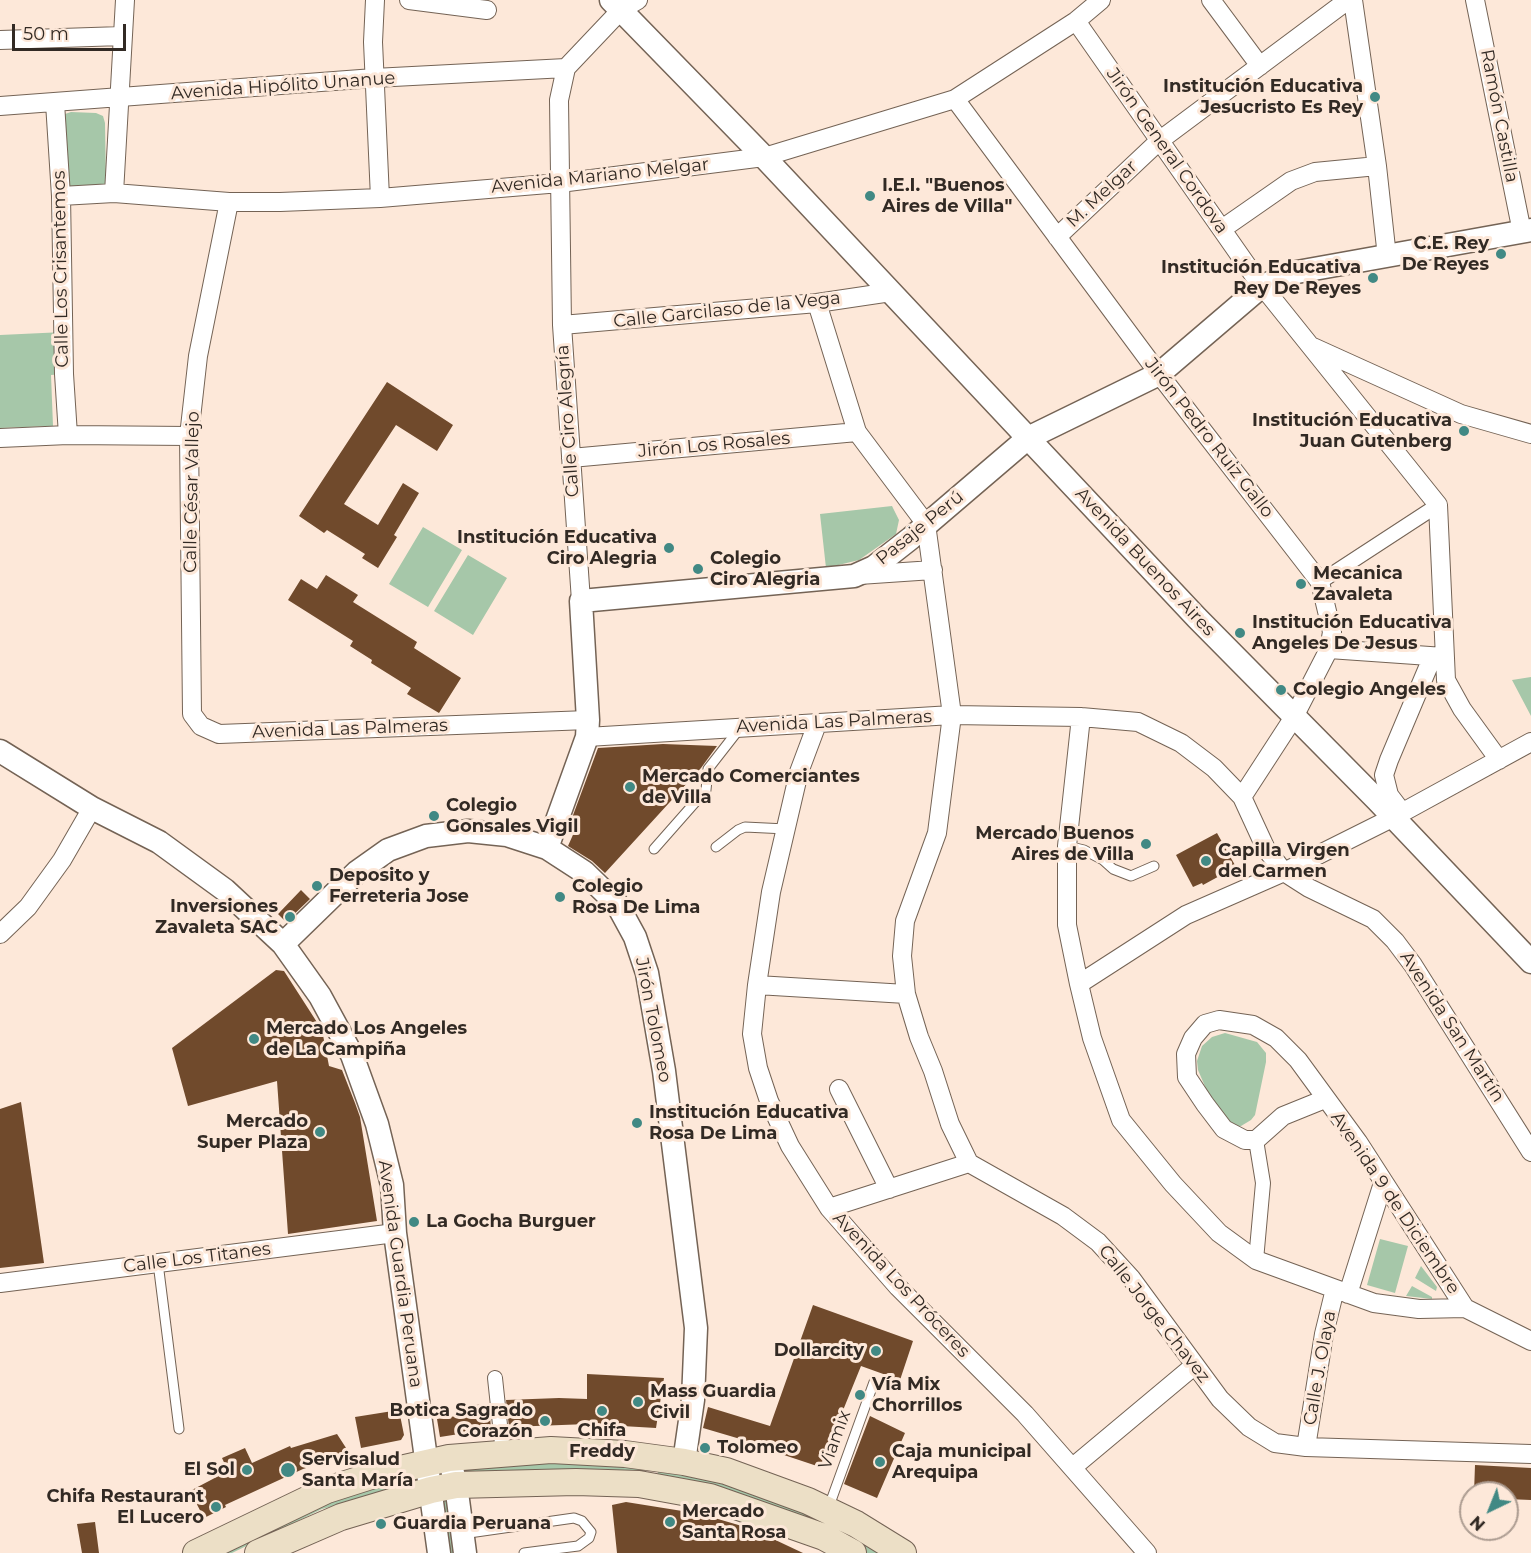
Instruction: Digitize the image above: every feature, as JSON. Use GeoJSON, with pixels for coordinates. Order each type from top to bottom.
{"type":"FeatureCollection","features":[{"type":"Feature","properties":{"kind":"main road"},"geometry":{"type":"LineString","coordinates":[[196,1553],[327,1490],[374,1475],[438,1461],[551,1450],[619,1454],[684,1462],[726,1471],[828,1510],[903,1553]]}},
{"type":"Feature","properties":{"kind":"main road"},"geometry":{"type":"LineString","coordinates":[[258,1553],[341,1517],[431,1490],[456,1485],[576,1482],[639,1484],[710,1497],[816,1534],[853,1553]]}},
{"type":"Feature","properties":{"kind":"street"},"geometry":{"type":"LineString","coordinates":[[114,193],[125,0]]}},
{"type":"Feature","properties":{"kind":"street"},"geometry":{"type":"LineString","coordinates":[[375,0],[373,42],[380,198]]}},
{"type":"Feature","properties":{"kind":"street"},"geometry":{"type":"LineString","coordinates":[[409,0],[487,10]]}},
{"type":"Feature","properties":{"kind":"street","name":"Avenida Mariano Melgar"},"geometry":{"type":"LineString","coordinates":[[61,196],[114,193],[229,202],[380,198],[560,183],[764,157],[956,99],[1076,21],[1101,0]]}},
{"type":"Feature","properties":{"kind":"street"},"geometry":{"type":"LineString","coordinates":[[1211,0],[1260,66]]}},
{"type":"Feature","properties":{"kind":"street","name":"M. Melgar"},"geometry":{"type":"LineString","coordinates":[[1057,237],[1159,141],[1348,0]]}},
{"type":"Feature","properties":{"kind":"street"},"geometry":{"type":"LineString","coordinates":[[1353,0],[1377,166],[1387,257]]}},
{"type":"Feature","properties":{"kind":"street","name":"Ramón Castilla"},"geometry":{"type":"LineString","coordinates":[[1476,0],[1526,231]]}},
{"type":"Feature","properties":{"kind":"street"},"geometry":{"type":"LineString","coordinates":[[566,68],[623,3]]}},
{"type":"Feature","properties":{"kind":"street","name":"Avenida Buenos Aires"},"geometry":{"type":"LineString","coordinates":[[623,3],[764,157],[1197,618],[1294,717],[1398,815],[1531,962]]}},
{"type":"Feature","properties":{"kind":"street","name":"Jirón General Cordova"},"geometry":{"type":"LineString","coordinates":[[1076,21],[1262,286],[1438,505]]}},
{"type":"Feature","properties":{"kind":"street"},"geometry":{"type":"LineString","coordinates":[[0,40],[122,36]]}},
{"type":"Feature","properties":{"kind":"street","name":"Avenida Hipólito Unanue"},"geometry":{"type":"LineString","coordinates":[[0,106],[374,78],[566,68]]}},
{"type":"Feature","properties":{"kind":"street","name":"Calle Ciro Alegría"},"geometry":{"type":"LineString","coordinates":[[547,848],[588,728],[562,326],[559,100],[566,68]]}},
{"type":"Feature","properties":{"kind":"street","name":"Jirón Pedro Ruiz Gallo"},"geometry":{"type":"LineString","coordinates":[[956,99],[1159,374],[1320,582],[1332,632],[1329,649],[1294,717],[1242,797]]}},
{"type":"Feature","properties":{"kind":"street","name":"Calle Los Crisantemos"},"geometry":{"type":"LineString","coordinates":[[55,103],[61,196],[64,374],[68,435]]}},
{"type":"Feature","properties":{"kind":"street"},"geometry":{"type":"LineString","coordinates":[[1222,229],[1291,181],[1315,172],[1377,166]]}},
{"type":"Feature","properties":{"kind":"street","name":"Calle César Vallejo"},"geometry":{"type":"LineString","coordinates":[[219,734],[201,726],[192,714],[189,436],[198,357],[229,202]]}},
{"type":"Feature","properties":{"kind":"street","name":"Pasaje Perú"},"geometry":{"type":"LineString","coordinates":[[581,601],[854,576],[874,567],[1028,438],[1159,374],[1262,286],[1297,272],[1526,231]]}},
{"type":"Feature","properties":{"kind":"street","name":"Calle Garcilaso de la Vega"},"geometry":{"type":"LineString","coordinates":[[562,326],[817,303],[891,292]]}},
{"type":"Feature","properties":{"kind":"street"},"geometry":{"type":"LineString","coordinates":[[817,303],[857,432],[926,524],[952,715],[937,833],[905,921],[902,956],[906,994],[919,1037],[950,1124],[969,1163],[829,1208]]}},
{"type":"Feature","properties":{"kind":"street"},"geometry":{"type":"LineString","coordinates":[[1309,346],[1461,414],[1531,434]]}},
{"type":"Feature","properties":{"kind":"street","name":"Jirón Los Rosales"},"geometry":{"type":"LineString","coordinates":[[571,458],[857,432]]}},
{"type":"Feature","properties":{"kind":"street"},"geometry":{"type":"LineString","coordinates":[[0,438],[68,435],[189,436]]}},
{"type":"Feature","properties":{"kind":"street"},"geometry":{"type":"LineString","coordinates":[[1320,582],[1438,505]]}},
{"type":"Feature","properties":{"kind":"street"},"geometry":{"type":"LineString","coordinates":[[1438,505],[1439,657],[1446,680],[1462,709],[1498,760]]}},
{"type":"Feature","properties":{"kind":"street"},"geometry":{"type":"LineString","coordinates":[[854,576],[933,570]]}},
{"type":"Feature","properties":{"kind":"street"},"geometry":{"type":"LineString","coordinates":[[1329,649],[1439,657]]}},
{"type":"Feature","properties":{"kind":"street"},"geometry":{"type":"LineString","coordinates":[[1398,815],[1389,795],[1384,775],[1389,760],[1439,657]]}},
{"type":"Feature","properties":{"kind":"street","name":"Avenida Las Palmeras"},"geometry":{"type":"LineString","coordinates":[[219,734],[740,728],[952,715],[1081,717]]}},
{"type":"Feature","properties":{"kind":"street"},"geometry":{"type":"LineString","coordinates":[[1081,717],[1067,846],[1067,925],[1092,1038],[1121,1120],[1173,1184],[1220,1233],[1256,1260],[1374,1303],[1397,1308],[1465,1308],[1531,1341]]}},
{"type":"Feature","properties":{"kind":"street","name":"Avenida San Martín"},"geometry":{"type":"LineString","coordinates":[[1081,717],[1138,722],[1181,743],[1214,768],[1242,797],[1266,849],[1284,872],[1309,888],[1373,919],[1395,941],[1413,965],[1526,1129],[1531,1152]]}},
{"type":"Feature","properties":{"kind":"street","name":"Avenida Los Próceres"},"geometry":{"type":"LineString","coordinates":[[817,724],[799,772],[771,892],[757,985],[752,1034],[758,1068],[765,1090],[790,1146],[829,1208],[898,1287],[1025,1414],[1147,1553]]}},
{"type":"Feature","properties":{"kind":"street"},"geometry":{"type":"LineString","coordinates":[[1079,984],[1186,915],[1284,872],[1398,815],[1531,742]]}},
{"type":"Feature","properties":{"kind":"street","name":"Avenida Guardia Peruana"},"geometry":{"type":"LineString","coordinates":[[0,751],[92,808],[159,842],[225,890],[283,944],[320,996],[352,1055],[377,1124],[392,1185],[395,1233],[421,1434],[438,1461]]}},
{"type":"Feature","properties":{"kind":"street"},"geometry":{"type":"LineString","coordinates":[[0,934],[28,907],[62,860],[92,808]]}},
{"type":"Feature","properties":{"kind":"street","name":"Jirón Tolomeo"},"geometry":{"type":"LineString","coordinates":[[283,944],[357,872],[388,850],[426,836],[468,831],[507,835],[547,848],[584,872],[617,904],[635,937],[647,973],[664,1071],[696,1328],[693,1400],[684,1462]]}},
{"type":"Feature","properties":{"kind":"street"},"geometry":{"type":"LineString","coordinates":[[757,985],[906,994]]}},
{"type":"Feature","properties":{"kind":"street","name":"Avenida 9 de Diciembre"},"geometry":{"type":"LineString","coordinates":[[1325,1099],[1283,1116],[1256,1140],[1245,1140],[1224,1129],[1187,1077],[1186,1054],[1193,1038],[1205,1024],[1219,1020],[1253,1025],[1276,1038],[1298,1060],[1358,1142],[1465,1308]]}},
{"type":"Feature","properties":{"kind":"street"},"geometry":{"type":"LineString","coordinates":[[839,1089],[889,1189]]}},
{"type":"Feature","properties":{"kind":"street"},"geometry":{"type":"LineString","coordinates":[[1256,1140],[1263,1183],[1256,1260]]}},
{"type":"Feature","properties":{"kind":"street","name":"Calle Jorge Chavez"},"geometry":{"type":"LineString","coordinates":[[969,1163],[1063,1216],[1098,1242],[1131,1278],[1220,1399],[1249,1427],[1275,1443],[1306,1448],[1531,1454]]}},
{"type":"Feature","properties":{"kind":"street","name":"Calle J. Olaya"},"geometry":{"type":"LineString","coordinates":[[1306,1448],[1324,1334],[1383,1183]]}},
{"type":"Feature","properties":{"kind":"street","name":"Calle Los Titanes"},"geometry":{"type":"LineString","coordinates":[[0,1283],[395,1233]]}},
{"type":"Feature","properties":{"kind":"street"},"geometry":{"type":"LineString","coordinates":[[1073,1467],[1195,1365]]}},
{"type":"Feature","properties":{"kind":"street"},"geometry":{"type":"LineString","coordinates":[[495,1378],[503,1453]]}},
{"type":"Feature","properties":{"kind":"street"},"geometry":{"type":"LineString","coordinates":[[438,1461],[456,1485],[464,1543]]}},
{"type":"Feature","properties":{"kind":"street"},"geometry":{"type":"LineString","coordinates":[[438,1461],[431,1490],[439,1553]]}},
{"type":"Feature","properties":{"kind":"lane"},"geometry":{"type":"LineString","coordinates":[[654,849],[706,790],[708,769],[740,728]]}},
{"type":"Feature","properties":{"kind":"lane"},"geometry":{"type":"LineString","coordinates":[[716,847],[738,830],[746,827],[786,830]]}},
{"type":"Feature","properties":{"kind":"lane"},"geometry":{"type":"LineString","coordinates":[[1067,846],[1084,850],[1103,860],[1113,869],[1131,876],[1154,866]]}},
{"type":"Feature","properties":{"kind":"lane"},"geometry":{"type":"LineString","coordinates":[[158,1263],[179,1429]]}},
{"type":"Feature","properties":{"kind":"lane","name":"Viamix"},"geometry":{"type":"LineString","coordinates":[[828,1510],[874,1382]]}},
{"type":"Feature","properties":{"kind":"lane"},"geometry":{"type":"LineString","coordinates":[[464,1543],[574,1518],[582,1521],[591,1532],[589,1538],[578,1546],[524,1553]]}},
{"type":"Feature","properties":{"kind":"green space"},"geometry":{"type":"Polygon","coordinates":[[[71,112],[96,113],[103,116],[106,182],[100,189],[70,188],[67,180],[62,120],[65,114],[71,112]]]}},
{"type":"Feature","properties":{"kind":"green space"},"geometry":{"type":"Polygon","coordinates":[[[64,332],[64,374],[51,375],[53,426],[0,428],[0,335],[64,332]]]}},
{"type":"Feature","properties":{"kind":"green space"},"geometry":{"type":"Polygon","coordinates":[[[892,506],[899,520],[896,534],[859,560],[826,568],[820,514],[892,506]]]}},
{"type":"Feature","properties":{"kind":"green space"},"geometry":{"type":"Polygon","coordinates":[[[423,527],[462,550],[428,607],[389,584],[423,527]]]}},
{"type":"Feature","properties":{"kind":"green space"},"geometry":{"type":"Polygon","coordinates":[[[468,555],[507,578],[473,635],[434,611],[468,555]]]}},
{"type":"Feature","properties":{"kind":"green space"},"geometry":{"type":"Polygon","coordinates":[[[1531,677],[1531,716],[1512,680],[1531,677]]]}},
{"type":"Feature","properties":{"kind":"green space"},"geometry":{"type":"Polygon","coordinates":[[[1225,1033],[1257,1042],[1266,1053],[1255,1115],[1241,1126],[1235,1126],[1216,1112],[1198,1070],[1197,1061],[1202,1046],[1212,1037],[1225,1033]]]}},
{"type":"Feature","properties":{"kind":"green space"},"geometry":{"type":"Polygon","coordinates":[[[1380,1239],[1408,1246],[1395,1293],[1367,1285],[1380,1239]]]}},
{"type":"Feature","properties":{"kind":"green space"},"geometry":{"type":"Polygon","coordinates":[[[1421,1266],[1437,1287],[1436,1291],[1415,1278],[1421,1266]]]}},
{"type":"Feature","properties":{"kind":"green space"},"geometry":{"type":"Polygon","coordinates":[[[1412,1286],[1432,1297],[1432,1299],[1406,1296],[1412,1286]]]}},
{"type":"Feature","properties":{"kind":"green space"},"geometry":{"type":"Polygon","coordinates":[[[552,1460],[644,1464],[643,1473],[462,1474],[460,1464],[552,1460]]]}},
{"type":"Feature","properties":{"kind":"green space"},"geometry":{"type":"Polygon","coordinates":[[[659,1466],[722,1481],[782,1500],[886,1553],[866,1553],[832,1532],[657,1478],[659,1466]]]}},
{"type":"Feature","properties":{"kind":"green space"},"geometry":{"type":"Polygon","coordinates":[[[416,1474],[418,1484],[322,1509],[232,1553],[209,1553],[289,1513],[416,1474]]]}},
{"type":"Feature","properties":{"kind":"green space"},"geometry":{"type":"Polygon","coordinates":[[[448,1496],[457,1553],[448,1553],[441,1497],[448,1496]]]}},
{"type":"Feature","properties":{"kind":"building"},"geometry":{"type":"Polygon","coordinates":[[[387,382],[453,425],[437,451],[396,425],[344,504],[378,525],[403,483],[419,493],[394,535],[397,537],[378,568],[362,558],[365,554],[327,530],[324,533],[299,516],[387,382]]]}},
{"type":"Feature","properties":{"kind":"building"},"geometry":{"type":"Polygon","coordinates":[[[326,575],[358,595],[353,602],[417,642],[414,648],[461,678],[439,713],[407,694],[411,688],[371,663],[372,660],[350,646],[353,641],[288,600],[301,579],[317,589],[326,575]]]}},
{"type":"Feature","properties":{"kind":"building","name":"Mercado Comerciantes de Villa"},"geometry":{"type":"Polygon","coordinates":[[[663,744],[717,746],[701,768],[605,873],[592,861],[568,846],[576,828],[569,826],[598,748],[663,744]]]}},
{"type":"Feature","properties":{"kind":"building","name":"Capilla Virgen del Carmen"},"geometry":{"type":"Polygon","coordinates":[[[1217,833],[1236,867],[1203,885],[1202,883],[1193,887],[1176,855],[1217,833]]]}},
{"type":"Feature","properties":{"kind":"building"},"geometry":{"type":"Polygon","coordinates":[[[301,890],[310,899],[286,922],[278,914],[301,890]]]}},
{"type":"Feature","properties":{"kind":"building"},"geometry":{"type":"Polygon","coordinates":[[[276,970],[284,971],[322,1030],[329,1066],[342,1070],[360,1117],[377,1221],[288,1234],[277,1081],[188,1106],[172,1048],[276,970]]]}},
{"type":"Feature","properties":{"kind":"building"},"geometry":{"type":"Polygon","coordinates":[[[21,1102],[44,1263],[0,1268],[0,1109],[21,1102]]]}},
{"type":"Feature","properties":{"kind":"building"},"geometry":{"type":"Polygon","coordinates":[[[813,1305],[913,1341],[900,1380],[861,1366],[820,1467],[763,1448],[764,1446],[703,1428],[708,1407],[770,1426],[813,1305]]]}},
{"type":"Feature","properties":{"kind":"building"},"geometry":{"type":"Polygon","coordinates":[[[587,1374],[664,1378],[656,1428],[588,1424],[509,1427],[506,1400],[587,1399],[587,1374]]]}},
{"type":"Feature","properties":{"kind":"building"},"geometry":{"type":"Polygon","coordinates":[[[489,1404],[491,1429],[440,1437],[437,1419],[476,1413],[475,1405],[489,1404]]]}},
{"type":"Feature","properties":{"kind":"building"},"geometry":{"type":"Polygon","coordinates":[[[399,1410],[404,1435],[401,1440],[361,1448],[355,1417],[399,1410]]]}},
{"type":"Feature","properties":{"kind":"building"},"geometry":{"type":"Polygon","coordinates":[[[870,1416],[905,1433],[877,1498],[844,1484],[870,1416]]]}},
{"type":"Feature","properties":{"kind":"building"},"geometry":{"type":"Polygon","coordinates":[[[337,1434],[350,1454],[303,1469],[225,1505],[226,1507],[204,1518],[190,1491],[228,1471],[222,1458],[245,1448],[252,1463],[290,1446],[291,1448],[337,1434]]]}},
{"type":"Feature","properties":{"kind":"building"},"geometry":{"type":"Polygon","coordinates":[[[1475,1465],[1531,1468],[1531,1500],[1519,1500],[1519,1481],[1474,1481],[1475,1465]]]}},
{"type":"Feature","properties":{"kind":"building","name":"Mercado Santa Rosa"},"geometry":{"type":"Polygon","coordinates":[[[626,1502],[701,1514],[752,1529],[803,1553],[617,1553],[612,1505],[626,1502]]]}},
{"type":"Feature","properties":{"kind":"building"},"geometry":{"type":"Polygon","coordinates":[[[95,1522],[99,1553],[82,1553],[77,1524],[95,1522]]]}},
{"type":"Feature","properties":{"kind":"place","name":"Institución Educativa Jesucristo Es Rey"},"geometry":{"type":"Point","coordinates":[1375,97]}},
{"type":"Feature","properties":{"kind":"place","name":"I.E.I. \"Buenos Aires de Villa\""},"geometry":{"type":"Point","coordinates":[870,196]}},
{"type":"Feature","properties":{"kind":"place","name":"C.E. Rey De Reyes"},"geometry":{"type":"Point","coordinates":[1501,254]}},
{"type":"Feature","properties":{"kind":"place","name":"Institución Educativa Rey De Reyes"},"geometry":{"type":"Point","coordinates":[1373,278]}},
{"type":"Feature","properties":{"kind":"place","name":"Institución Educativa Juan Gutenberg"},"geometry":{"type":"Point","coordinates":[1464,431]}},
{"type":"Feature","properties":{"kind":"place","name":"Institución Educativa Ciro Alegria"},"geometry":{"type":"Point","coordinates":[669,548]}},
{"type":"Feature","properties":{"kind":"place","name":"Colegio Ciro Alegria"},"geometry":{"type":"Point","coordinates":[698,569]}},
{"type":"Feature","properties":{"kind":"place","name":"Mecanica Zavaleta"},"geometry":{"type":"Point","coordinates":[1301,584]}},
{"type":"Feature","properties":{"kind":"place","name":"Institución Educativa Angeles De Jesus"},"geometry":{"type":"Point","coordinates":[1240,633]}},
{"type":"Feature","properties":{"kind":"place","name":"Colegio Angeles"},"geometry":{"type":"Point","coordinates":[1281,690]}},
{"type":"Feature","properties":{"kind":"place","name":"Mercado Comerciantes de Villa"},"geometry":{"type":"Point","coordinates":[630,787]}},
{"type":"Feature","properties":{"kind":"place","name":"Colegio Gonsales Vigil"},"geometry":{"type":"Point","coordinates":[434,816]}},
{"type":"Feature","properties":{"kind":"place","name":"Mercado Buenos Aires de Villa"},"geometry":{"type":"Point","coordinates":[1146,844]}},
{"type":"Feature","properties":{"kind":"place","name":"Capilla Virgen del Carmen"},"geometry":{"type":"Point","coordinates":[1206,861]}},
{"type":"Feature","properties":{"kind":"place","name":"Deposito y Ferreteria Jose"},"geometry":{"type":"Point","coordinates":[317,886]}},
{"type":"Feature","properties":{"kind":"place","name":"Colegio Rosa De Lima"},"geometry":{"type":"Point","coordinates":[560,897]}},
{"type":"Feature","properties":{"kind":"place","name":"Inversiones Zavaleta SAC"},"geometry":{"type":"Point","coordinates":[290,917]}},
{"type":"Feature","properties":{"kind":"place","name":"Mercado Los Angeles de La Campiña"},"geometry":{"type":"Point","coordinates":[254,1039]}},
{"type":"Feature","properties":{"kind":"place","name":"Institución Educativa Rosa De Lima"},"geometry":{"type":"Point","coordinates":[637,1123]}},
{"type":"Feature","properties":{"kind":"place","name":"Mercado Super Plaza"},"geometry":{"type":"Point","coordinates":[320,1132]}},
{"type":"Feature","properties":{"kind":"place","name":"La Gocha Burguer"},"geometry":{"type":"Point","coordinates":[414,1222]}},
{"type":"Feature","properties":{"kind":"place","name":"Dollarcity"},"geometry":{"type":"Point","coordinates":[876,1351]}},
{"type":"Feature","properties":{"kind":"place","name":"Vía Mix Chorrillos"},"geometry":{"type":"Point","coordinates":[860,1395]}},
{"type":"Feature","properties":{"kind":"place","name":"Mass Guardia Civil"},"geometry":{"type":"Point","coordinates":[638,1402]}},
{"type":"Feature","properties":{"kind":"place","name":"Chifa Freddy"},"geometry":{"type":"Point","coordinates":[602,1411]}},
{"type":"Feature","properties":{"kind":"place","name":"Botica Sagrado Corazón"},"geometry":{"type":"Point","coordinates":[545,1421]}},
{"type":"Feature","properties":{"kind":"place","name":"Tolomeo"},"geometry":{"type":"Point","coordinates":[705,1448]}},
{"type":"Feature","properties":{"kind":"place","name":"Caja municipal Arequipa"},"geometry":{"type":"Point","coordinates":[880,1462]}},
{"type":"Feature","properties":{"kind":"place","name":"El Sol"},"geometry":{"type":"Point","coordinates":[247,1470]}},
{"type":"Feature","properties":{"kind":"place","name":"Servisalud Santa María"},"geometry":{"type":"Point","coordinates":[288,1470]}},
{"type":"Feature","properties":{"kind":"place","name":"Chifa Restaurant El Lucero"},"geometry":{"type":"Point","coordinates":[216,1507]}},
{"type":"Feature","properties":{"kind":"place","name":"Mercado Santa Rosa"},"geometry":{"type":"Point","coordinates":[670,1522]}},
{"type":"Feature","properties":{"kind":"place","name":"Guardia Peruana"},"geometry":{"type":"Point","coordinates":[381,1524]}}]}
